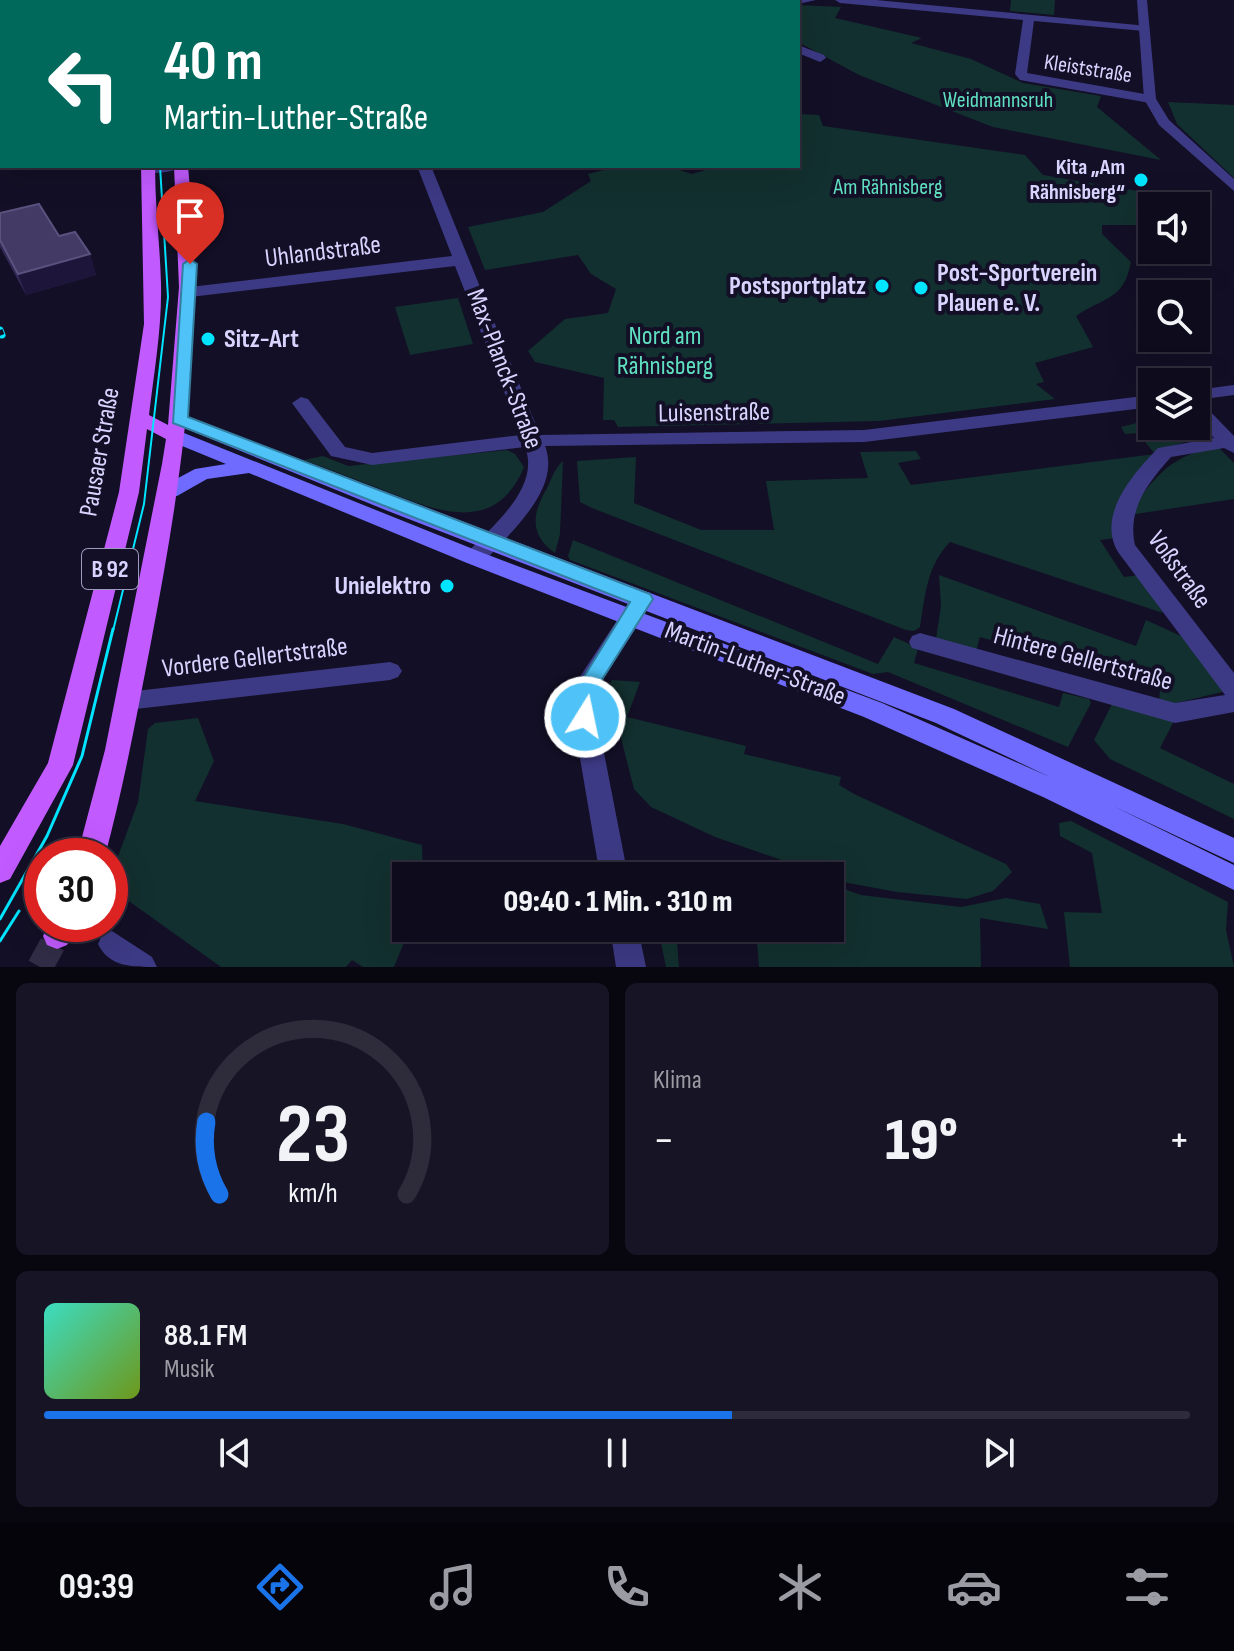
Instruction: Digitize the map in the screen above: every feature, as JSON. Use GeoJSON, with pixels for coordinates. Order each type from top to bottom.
{"type":"FeatureCollection","features":[{"type":"Feature","properties":{"kind":"main road","name":"Pausaer Straße"},"geometry":{"type":"LineString","coordinates":[[0,871],[44,799],[69,735],[129,492],[153,297],[148,168]]}},
{"type":"Feature","properties":{"kind":"main road","name":"B 92"},"geometry":{"type":"LineString","coordinates":[[95,838],[170,491],[190,292],[181,168]]}},
{"type":"Feature","properties":{"kind":"main road"},"geometry":{"type":"LineString","coordinates":[[139,417],[178,428]]}},
{"type":"Feature","properties":{"kind":"main road","name":"Martin-Luther-Straße"},"geometry":{"type":"LineString","coordinates":[[178,428],[253,468],[945,716],[1234,851]]}},
{"type":"Feature","properties":{"kind":"main road","name":"Martin-Luther-Straße"},"geometry":{"type":"LineString","coordinates":[[178,428],[482,550]]}},
{"type":"Feature","properties":{"kind":"main road"},"geometry":{"type":"LineString","coordinates":[[170,491],[202,473],[253,468]]}},
{"type":"Feature","properties":{"kind":"main road","name":"Martin-Luther-Straße"},"geometry":{"type":"LineString","coordinates":[[637,608],[952,743],[1234,878]]}},
{"type":"Feature","properties":{"kind":"street"},"geometry":{"type":"LineString","coordinates":[[840,0],[1144,28]]}},
{"type":"Feature","properties":{"kind":"street"},"geometry":{"type":"LineString","coordinates":[[995,14],[998,0]]}},
{"type":"Feature","properties":{"kind":"street"},"geometry":{"type":"LineString","coordinates":[[1142,0],[1150,99],[1164,122],[1234,187]]}},
{"type":"Feature","properties":{"kind":"street","name":"Kleiststraße"},"geometry":{"type":"LineString","coordinates":[[1029,18],[1021,74],[1034,81],[1150,99]]}},
{"type":"Feature","properties":{"kind":"street"},"geometry":{"type":"LineString","coordinates":[[800,50],[820,58],[800,63]]}},
{"type":"Feature","properties":{"kind":"street","name":"Max-Planck-Straße"},"geometry":{"type":"LineString","coordinates":[[425,168],[540,459],[540,473],[531,492],[482,550]]}},
{"type":"Feature","properties":{"kind":"street","name":"Uhlandstraße"},"geometry":{"type":"LineString","coordinates":[[190,292],[462,260]]}},
{"type":"Feature","properties":{"kind":"street"},"geometry":{"type":"LineString","coordinates":[[1210,393],[1234,390]]}},
{"type":"Feature","properties":{"kind":"street","name":"Luisenstraße"},"geometry":{"type":"LineString","coordinates":[[301,403],[338,452],[362,458],[506,441],[864,436],[1138,403]]}},
{"type":"Feature","properties":{"kind":"street","name":"Voßstraße"},"geometry":{"type":"LineString","coordinates":[[1210,422],[1231,444]]}},
{"type":"Feature","properties":{"kind":"street","name":"Voßstraße"},"geometry":{"type":"LineString","coordinates":[[1231,444],[1165,452],[1129,499],[1118,527],[1125,547],[1234,690]]}},
{"type":"Feature","properties":{"kind":"street"},"geometry":{"type":"LineString","coordinates":[[611,862],[585,717],[585,693],[637,608]]}},
{"type":"Feature","properties":{"kind":"street","name":"Hintere Gellertstraße"},"geometry":{"type":"LineString","coordinates":[[920,642],[1175,713],[1234,703]]}},
{"type":"Feature","properties":{"kind":"street","name":"Vordere Gellertstraße"},"geometry":{"type":"LineString","coordinates":[[127,701],[390,671]]}},
{"type":"Feature","properties":{"kind":"street"},"geometry":{"type":"LineString","coordinates":[[627,942],[631,967]]}},
{"type":"Feature","properties":{"kind":"street"},"geometry":{"type":"LineString","coordinates":[[112,944],[142,967]]}},
{"type":"Feature","properties":{"kind":"green space"},"geometry":{"type":"Polygon","coordinates":[[[1011,0],[1055,0],[1054,15],[1010,11],[1011,0]]]}},
{"type":"Feature","properties":{"kind":"green space","name":"Weidmannsruh"},"geometry":{"type":"Polygon","coordinates":[[[800,5],[841,7],[835,18],[922,38],[911,43],[971,59],[1023,83],[1101,96],[1097,107],[1161,160],[993,127],[859,75],[800,43],[800,5]]]}},
{"type":"Feature","properties":{"kind":"green space"},"geometry":{"type":"Polygon","coordinates":[[[1168,102],[1234,105],[1234,178],[1177,124],[1168,102]]]}},
{"type":"Feature","properties":{"kind":"green space"},"geometry":{"type":"Polygon","coordinates":[[[800,114],[819,115],[823,126],[1025,155],[1043,175],[1144,192],[1138,192],[1138,225],[1102,225],[1102,234],[1131,262],[1128,275],[1118,291],[1076,316],[1093,347],[1035,363],[1044,382],[1036,384],[1055,399],[879,421],[618,427],[614,420],[603,420],[604,378],[535,362],[528,351],[565,319],[608,313],[616,289],[591,274],[578,255],[485,270],[468,227],[543,212],[591,181],[588,174],[612,168],[673,168],[692,174],[712,168],[800,168],[800,114]]]}},
{"type":"Feature","properties":{"kind":"green space"},"geometry":{"type":"Polygon","coordinates":[[[458,298],[473,344],[410,355],[395,307],[458,298]]]}},
{"type":"Feature","properties":{"kind":"green space"},"geometry":{"type":"Polygon","coordinates":[[[1138,423],[1138,433],[1125,434],[1121,427],[1138,423]]]}},
{"type":"Feature","properties":{"kind":"green space"},"geometry":{"type":"Polygon","coordinates":[[[1144,440],[1193,440],[1164,448],[1116,538],[1100,540],[1124,577],[1140,575],[1163,613],[950,542],[936,561],[920,627],[914,631],[580,502],[577,461],[636,457],[634,503],[701,530],[774,530],[766,481],[868,478],[860,452],[916,451],[921,459],[898,463],[911,485],[1155,454],[1144,440]]]}},
{"type":"Feature","properties":{"kind":"green space"},"geometry":{"type":"Polygon","coordinates":[[[1218,447],[1234,463],[1234,499],[1129,515],[1165,469],[1188,455],[1218,447]]]}},
{"type":"Feature","properties":{"kind":"green space"},"geometry":{"type":"Polygon","coordinates":[[[507,450],[515,454],[524,467],[512,488],[498,502],[482,510],[464,512],[426,506],[304,460],[323,456],[348,466],[507,450]]]}},
{"type":"Feature","properties":{"kind":"green space"},"geometry":{"type":"Polygon","coordinates":[[[563,461],[560,534],[555,553],[537,531],[536,515],[557,467],[563,461]]]}},
{"type":"Feature","properties":{"kind":"green space"},"geometry":{"type":"Polygon","coordinates":[[[573,540],[878,664],[894,637],[918,648],[914,663],[1059,707],[1063,693],[1089,699],[1091,703],[1068,747],[888,672],[873,674],[570,560],[568,556],[573,540]]]}},
{"type":"Feature","properties":{"kind":"green space"},"geometry":{"type":"Polygon","coordinates":[[[939,575],[1136,646],[1146,620],[1181,636],[1222,686],[1222,692],[1172,704],[1159,703],[1160,688],[980,637],[976,651],[936,639],[941,606],[939,575]]]}},
{"type":"Feature","properties":{"kind":"green space"},"geometry":{"type":"Polygon","coordinates":[[[612,680],[640,682],[627,717],[746,746],[744,754],[841,777],[839,785],[854,794],[1006,864],[1012,872],[993,891],[967,899],[897,892],[844,882],[844,862],[787,862],[715,837],[651,807],[634,789],[608,687],[612,680]]]}},
{"type":"Feature","properties":{"kind":"green space"},"geometry":{"type":"Polygon","coordinates":[[[1112,704],[1175,719],[1160,748],[1234,784],[1234,819],[1110,759],[1094,740],[1112,704]]]}},
{"type":"Feature","properties":{"kind":"green space"},"geometry":{"type":"Polygon","coordinates":[[[198,718],[214,761],[195,801],[343,824],[422,845],[423,862],[392,862],[392,942],[404,942],[394,967],[363,967],[352,960],[346,967],[221,967],[128,900],[128,838],[125,838],[138,802],[148,729],[155,723],[198,718]]]}},
{"type":"Feature","properties":{"kind":"green space"},"geometry":{"type":"Polygon","coordinates":[[[1071,821],[1228,902],[1226,930],[1234,967],[1070,967],[1064,912],[1102,913],[1092,853],[1060,836],[1059,823],[1071,821]]]}},
{"type":"Feature","properties":{"kind":"green space"},"geometry":{"type":"Polygon","coordinates":[[[844,889],[861,895],[961,907],[1006,898],[1040,904],[1048,929],[980,918],[981,967],[759,967],[757,942],[844,942],[844,889]]]}},
{"type":"Feature","properties":{"kind":"green space"},"geometry":{"type":"Polygon","coordinates":[[[661,942],[677,942],[679,967],[666,967],[661,942]]]}},
{"type":"Feature","properties":{"kind":"building"},"geometry":{"type":"Polygon","coordinates":[[[39,204],[59,236],[75,232],[90,254],[18,274],[0,240],[0,213],[39,204]]]}},
{"type":"Feature","properties":{"kind":"tunnel"},"geometry":{"type":"LineString","coordinates":[[40,967],[54,942]]}},
{"type":"Feature","properties":{"kind":"tram line"},"geometry":{"type":"LineString","coordinates":[[113,631],[144,504],[168,297],[160,168]]}},
{"type":"Feature","properties":{"kind":"tram line"},"geometry":{"type":"LineString","coordinates":[[0,919],[47,836],[82,756],[113,629]]}},
{"type":"Feature","properties":{"kind":"tram line"},"geometry":{"type":"LineString","coordinates":[[0,941],[19,911]]}},
{"type":"Feature","properties":{"kind":"railway"},"geometry":{"type":"LineString","coordinates":[[0,330],[2,335]]}},
{"type":"Feature","properties":{"kind":"place","name":"Kita „Am Rähnisberg“"},"geometry":{"type":"Point","coordinates":[1141,180]}},
{"type":"Feature","properties":{"kind":"place","name":"Postsportplatz"},"geometry":{"type":"Point","coordinates":[882,286]}},
{"type":"Feature","properties":{"kind":"place","name":"Post-Sportverein Plauen e. V."},"geometry":{"type":"Point","coordinates":[921,288]}},
{"type":"Feature","properties":{"kind":"place","name":"Sitz-Art"},"geometry":{"type":"Point","coordinates":[208,339]}},
{"type":"Feature","properties":{"kind":"place","name":"Unielektro"},"geometry":{"type":"Point","coordinates":[447,586]}},
{"type":"Feature","properties":{"kind":"route"},"geometry":{"type":"LineString","coordinates":[[190,264],[179,419],[395,506],[643,599],[593,675],[585,693],[585,717]]}},
{"type":"Feature","properties":{"kind":"park label","name":"Am Rähnisberg"},"geometry":{"type":"Point","coordinates":[888,187]}},
{"type":"Feature","properties":{"kind":"park label","name":"Nord am Rähnisberg"},"geometry":{"type":"Point","coordinates":[665,351]}}]}
